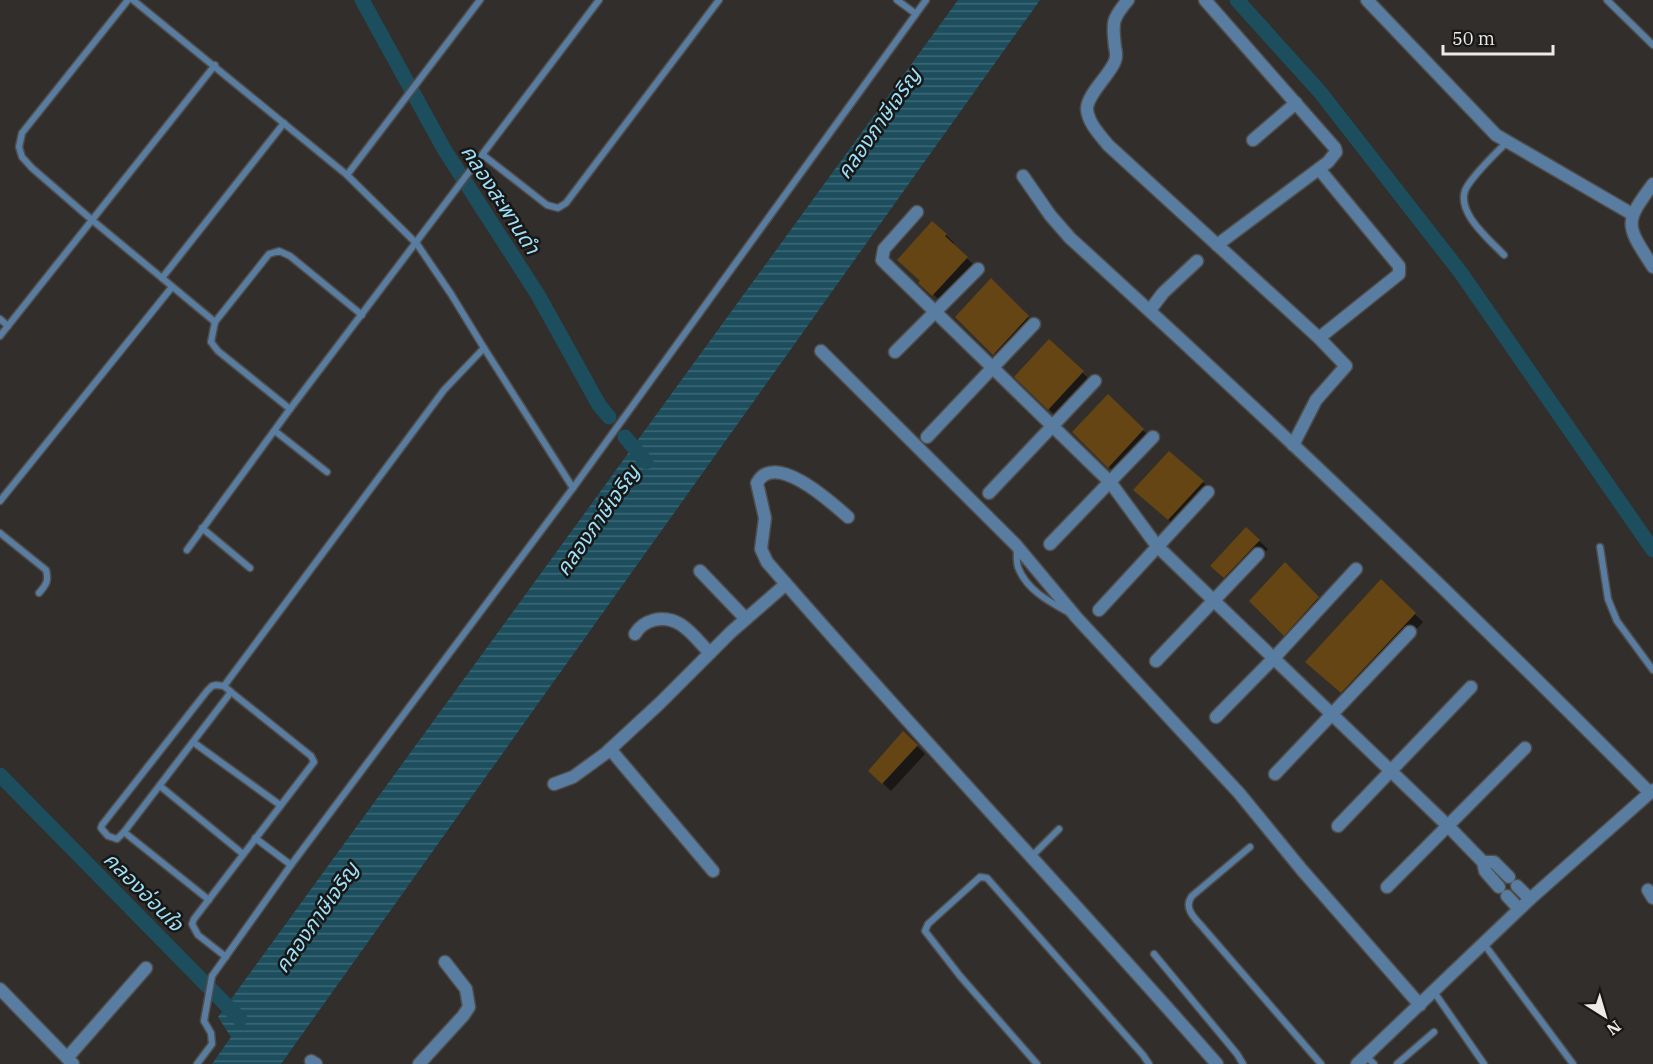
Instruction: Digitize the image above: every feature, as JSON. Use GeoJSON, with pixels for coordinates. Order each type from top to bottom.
{"type":"FeatureCollection","features":[{"type":"Feature","properties":{"kind":"street"},"geometry":{"type":"LineString","coordinates":[[1128,0],[1114,16],[1112,25],[1115,63],[1090,99],[1087,108],[1096,131],[1108,145],[1319,338],[1346,366],[1316,400],[1293,446]]}},
{"type":"Feature","properties":{"kind":"street"},"geometry":{"type":"LineString","coordinates":[[1204,0],[1296,103],[1336,152],[1334,157],[1319,169],[1217,245]]}},
{"type":"Feature","properties":{"kind":"street"},"geometry":{"type":"LineString","coordinates":[[1367,0],[1487,127],[1506,142],[1632,214]]}},
{"type":"Feature","properties":{"kind":"street"},"geometry":{"type":"LineString","coordinates":[[1253,140],[1296,103]]}},
{"type":"Feature","properties":{"kind":"street"},"geometry":{"type":"LineString","coordinates":[[1319,169],[1401,270],[1399,274],[1319,338]]}},
{"type":"Feature","properties":{"kind":"street"},"geometry":{"type":"LineString","coordinates":[[1023,176],[1043,206],[1070,237],[1293,446],[1651,791],[1519,909],[1366,1061]]}},
{"type":"Feature","properties":{"kind":"street"},"geometry":{"type":"LineString","coordinates":[[1653,184],[1632,214],[1631,228],[1637,243],[1653,267]]}},
{"type":"Feature","properties":{"kind":"street"},"geometry":{"type":"LineString","coordinates":[[916,212],[884,249],[882,260],[1110,482],[1157,546],[1483,861],[1485,871],[1519,909]]}},
{"type":"Feature","properties":{"kind":"street"},"geometry":{"type":"LineString","coordinates":[[1150,310],[1176,280],[1197,261]]}},
{"type":"Feature","properties":{"kind":"street"},"geometry":{"type":"LineString","coordinates":[[895,352],[978,268]]}},
{"type":"Feature","properties":{"kind":"street"},"geometry":{"type":"LineString","coordinates":[[927,437],[1034,324]]}},
{"type":"Feature","properties":{"kind":"street"},"geometry":{"type":"LineString","coordinates":[[821,351],[1016,545],[1077,618],[1239,793],[1302,870],[1420,1005]]}},
{"type":"Feature","properties":{"kind":"street"},"geometry":{"type":"LineString","coordinates":[[989,493],[1095,381]]}},
{"type":"Feature","properties":{"kind":"street"},"geometry":{"type":"LineString","coordinates":[[1050,544],[1154,437]]}},
{"type":"Feature","properties":{"kind":"street"},"geometry":{"type":"LineString","coordinates":[[848,517],[828,499],[796,479],[773,471],[760,478],[757,483],[765,518],[761,549],[767,562],[1217,1064]]}},
{"type":"Feature","properties":{"kind":"street"},"geometry":{"type":"LineString","coordinates":[[1099,610],[1208,492]]}},
{"type":"Feature","properties":{"kind":"street"},"geometry":{"type":"LineString","coordinates":[[1156,661],[1258,554]]}},
{"type":"Feature","properties":{"kind":"street"},"geometry":{"type":"LineString","coordinates":[[1216,717],[1356,569]]}},
{"type":"Feature","properties":{"kind":"street"},"geometry":{"type":"LineString","coordinates":[[700,571],[747,619]]}},
{"type":"Feature","properties":{"kind":"street"},"geometry":{"type":"LineString","coordinates":[[554,784],[573,777],[610,749],[786,584]]}},
{"type":"Feature","properties":{"kind":"street"},"geometry":{"type":"LineString","coordinates":[[635,634],[648,622],[664,618],[673,620],[682,625],[710,654]]}},
{"type":"Feature","properties":{"kind":"street"},"geometry":{"type":"LineString","coordinates":[[1275,774],[1410,632]]}},
{"type":"Feature","properties":{"kind":"street"},"geometry":{"type":"LineString","coordinates":[[1338,826],[1389,770],[1471,687]]}},
{"type":"Feature","properties":{"kind":"street"},"geometry":{"type":"LineString","coordinates":[[1387,888],[1525,748]]}},
{"type":"Feature","properties":{"kind":"street"},"geometry":{"type":"LineString","coordinates":[[610,749],[713,871]]}},
{"type":"Feature","properties":{"kind":"street"},"geometry":{"type":"LineString","coordinates":[[1483,861],[1494,862],[1530,899]]}},
{"type":"Feature","properties":{"kind":"street"},"geometry":{"type":"LineString","coordinates":[[418,1064],[469,1007],[466,989],[445,962]]}},
{"type":"Feature","properties":{"kind":"street"},"geometry":{"type":"LineString","coordinates":[[0,989],[70,1061],[146,968]]}},
{"type":"Feature","properties":{"kind":"lane"},"geometry":{"type":"LineString","coordinates":[[128,0],[22,133],[19,147],[22,157],[32,168],[215,322]]}},
{"type":"Feature","properties":{"kind":"lane"},"geometry":{"type":"LineString","coordinates":[[133,0],[347,175],[417,244],[573,488]]}},
{"type":"Feature","properties":{"kind":"lane"},"geometry":{"type":"LineString","coordinates":[[347,175],[480,0]]}},
{"type":"Feature","properties":{"kind":"lane"},"geometry":{"type":"LineString","coordinates":[[187,550],[290,409],[417,244],[599,0]]}},
{"type":"Feature","properties":{"kind":"lane"},"geometry":{"type":"LineString","coordinates":[[483,155],[547,205],[558,208],[566,203],[718,0]]}},
{"type":"Feature","properties":{"kind":"lane"},"geometry":{"type":"LineString","coordinates":[[897,0],[915,14]]}},
{"type":"Feature","properties":{"kind":"lane"},"geometry":{"type":"LineString","coordinates":[[197,1064],[212,1044],[211,1033],[204,1021],[212,976],[291,865],[573,488],[926,0]]}},
{"type":"Feature","properties":{"kind":"lane"},"geometry":{"type":"LineString","coordinates":[[1606,0],[1653,45]]}},
{"type":"Feature","properties":{"kind":"lane"},"geometry":{"type":"LineString","coordinates":[[0,336],[215,65]]}},
{"type":"Feature","properties":{"kind":"lane"},"geometry":{"type":"LineString","coordinates":[[162,278],[284,123]]}},
{"type":"Feature","properties":{"kind":"lane"},"geometry":{"type":"LineString","coordinates":[[1504,255],[1474,224],[1463,200],[1466,187],[1506,142]]}},
{"type":"Feature","properties":{"kind":"lane"},"geometry":{"type":"LineString","coordinates":[[290,409],[218,351],[211,342],[215,322],[269,255],[279,251],[290,256],[362,315]]}},
{"type":"Feature","properties":{"kind":"lane"},"geometry":{"type":"LineString","coordinates":[[0,501],[172,287]]}},
{"type":"Feature","properties":{"kind":"lane"},"geometry":{"type":"LineString","coordinates":[[0,319],[8,326]]}},
{"type":"Feature","properties":{"kind":"lane"},"geometry":{"type":"LineString","coordinates":[[224,686],[444,390],[484,348]]}},
{"type":"Feature","properties":{"kind":"lane"},"geometry":{"type":"LineString","coordinates":[[275,431],[327,472]]}},
{"type":"Feature","properties":{"kind":"lane"},"geometry":{"type":"LineString","coordinates":[[202,528],[250,568]]}},
{"type":"Feature","properties":{"kind":"lane"},"geometry":{"type":"LineString","coordinates":[[0,532],[45,570],[48,577],[47,584],[39,593]]}},
{"type":"Feature","properties":{"kind":"lane"},"geometry":{"type":"LineString","coordinates":[[1600,548],[1608,599],[1617,621],[1653,670]]}},
{"type":"Feature","properties":{"kind":"lane"},"geometry":{"type":"LineString","coordinates":[[226,957],[198,935],[192,924],[314,762],[313,759],[224,686],[212,686],[101,828],[113,839],[117,839],[124,832],[231,692]]}},
{"type":"Feature","properties":{"kind":"lane"},"geometry":{"type":"LineString","coordinates":[[194,742],[280,805]]}},
{"type":"Feature","properties":{"kind":"lane"},"geometry":{"type":"LineString","coordinates":[[160,786],[243,854]]}},
{"type":"Feature","properties":{"kind":"lane"},"geometry":{"type":"LineString","coordinates":[[1031,857],[1059,829]]}},
{"type":"Feature","properties":{"kind":"lane"},"geometry":{"type":"LineString","coordinates":[[124,832],[209,900]]}},
{"type":"Feature","properties":{"kind":"lane"},"geometry":{"type":"LineString","coordinates":[[255,838],[291,865]]}},
{"type":"Feature","properties":{"kind":"lane"},"geometry":{"type":"LineString","coordinates":[[1250,847],[1192,896],[1188,901],[1188,907],[1205,930],[1321,1064]]}},
{"type":"Feature","properties":{"kind":"lane"},"geometry":{"type":"LineString","coordinates":[[1037,1064],[960,976],[925,931],[928,924],[980,876],[987,878],[1149,1064]]}},
{"type":"Feature","properties":{"kind":"lane"},"geometry":{"type":"LineString","coordinates":[[1484,944],[1573,1064]]}},
{"type":"Feature","properties":{"kind":"lane"},"geometry":{"type":"LineString","coordinates":[[1154,954],[1243,1064]]}},
{"type":"Feature","properties":{"kind":"lane"},"geometry":{"type":"LineString","coordinates":[[1434,993],[1484,1064]]}},
{"type":"Feature","properties":{"kind":"lane"},"geometry":{"type":"LineString","coordinates":[[1397,1064],[1434,1032]]}},
{"type":"Feature","properties":{"kind":"water","name":"คลองภาษีเจริญ"},"geometry":{"type":"Polygon","coordinates":[[[958,0],[1040,0],[281,1064],[212,1064],[231,1037],[218,1017],[958,0]]]}},
{"type":"Feature","properties":{"kind":"building"},"geometry":{"type":"Polygon","coordinates":[[[932,221],[968,257],[932,296],[918,283],[920,281],[897,260],[932,221]]]}},
{"type":"Feature","properties":{"kind":"building"},"geometry":{"type":"Polygon","coordinates":[[[991,278],[1029,316],[993,355],[955,317],[991,278]]]}},
{"type":"Feature","properties":{"kind":"building"},"geometry":{"type":"Polygon","coordinates":[[[1049,339],[1084,371],[1048,410],[1014,377],[1049,339]]]}},
{"type":"Feature","properties":{"kind":"building"},"geometry":{"type":"Polygon","coordinates":[[[1108,394],[1144,429],[1108,468],[1072,432],[1108,394]]]}},
{"type":"Feature","properties":{"kind":"building"},"geometry":{"type":"Polygon","coordinates":[[[1169,451],[1204,481],[1168,520],[1133,490],[1169,451]]]}},
{"type":"Feature","properties":{"kind":"building"},"geometry":{"type":"Polygon","coordinates":[[[1246,527],[1260,540],[1224,578],[1210,566],[1246,527]]]}},
{"type":"Feature","properties":{"kind":"building"},"geometry":{"type":"Polygon","coordinates":[[[1285,562],[1319,597],[1284,636],[1249,601],[1285,562]]]}},
{"type":"Feature","properties":{"kind":"building"},"geometry":{"type":"Polygon","coordinates":[[[1381,579],[1416,613],[1341,693],[1305,662],[1381,579]]]}},
{"type":"Feature","properties":{"kind":"building"},"geometry":{"type":"Polygon","coordinates":[[[903,731],[918,745],[882,784],[868,771],[903,731]]]}},
{"type":"Feature","properties":{"kind":"waterway","name":"คลองสะพานดำ"},"geometry":{"type":"LineString","coordinates":[[362,0],[444,149],[538,295],[599,405],[609,417]]}},
{"type":"Feature","properties":{"kind":"waterway"},"geometry":{"type":"LineString","coordinates":[[1237,0],[1320,92],[1461,273],[1653,550]]}},
{"type":"Feature","properties":{"kind":"waterway","name":"คลองสะพานดำ"},"geometry":{"type":"LineString","coordinates":[[625,437],[646,462]]}},
{"type":"Feature","properties":{"kind":"waterway","name":"คลองอ่อนใจ"},"geometry":{"type":"LineString","coordinates":[[0,775],[240,1019]]}}]}
